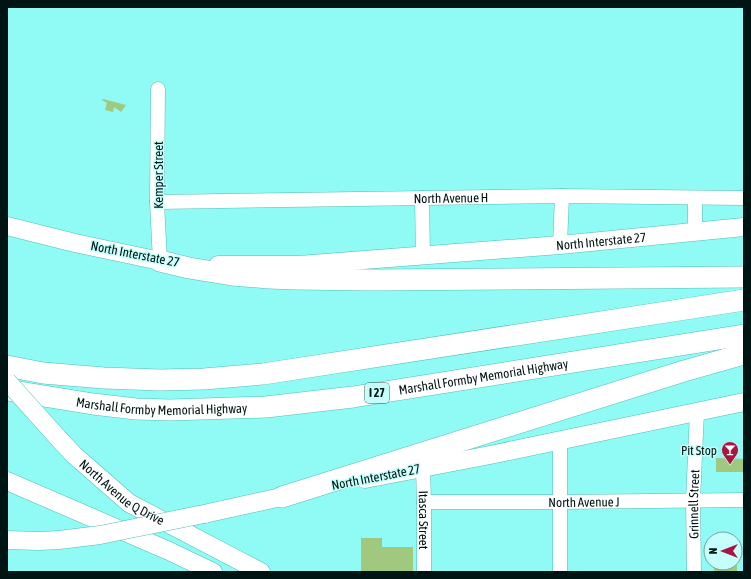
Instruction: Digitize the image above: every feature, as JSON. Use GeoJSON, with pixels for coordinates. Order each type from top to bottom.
{"type":"FeatureCollection","features":[{"type":"Feature","properties":{"kind":"highway"},"geometry":{"type":"LineString","coordinates":[[160,261],[188,268],[232,275],[294,279],[371,280],[744,277]]}},
{"type":"Feature","properties":{"kind":"highway","name":"Marshall Formby Memorial Highway"},"geometry":{"type":"LineString","coordinates":[[7,366],[43,373],[104,378],[160,380],[204,379],[263,374],[744,300]]}},
{"type":"Feature","properties":{"kind":"highway","name":"Marshall Formby Memorial Highway"},"geometry":{"type":"LineString","coordinates":[[7,390],[93,404],[136,409],[170,410],[266,408],[353,397],[744,334]]}},
{"type":"Feature","properties":{"kind":"highway"},"geometry":{"type":"LineString","coordinates":[[282,497],[744,354]]}},
{"type":"Feature","properties":{"kind":"main road","name":"North Interstate 27"},"geometry":{"type":"LineString","coordinates":[[7,226],[75,243],[160,261],[196,265],[299,265],[560,245],[744,227]]}},
{"type":"Feature","properties":{"kind":"main road","name":"North Avenue Q Drive"},"geometry":{"type":"LineString","coordinates":[[7,381],[74,455],[129,503],[261,572]]}},
{"type":"Feature","properties":{"kind":"main road","name":"North Interstate 27"},"geometry":{"type":"LineString","coordinates":[[7,540],[59,540],[100,535],[348,482],[490,455],[744,402]]}},
{"type":"Feature","properties":{"kind":"main road","name":"North Avenue Q Drive"},"geometry":{"type":"LineString","coordinates":[[7,481],[162,548],[213,572]]}},
{"type":"Feature","properties":{"kind":"street","name":"Kemper Street"},"geometry":{"type":"LineString","coordinates":[[158,89],[158,202],[160,261]]}},
{"type":"Feature","properties":{"kind":"street","name":"North Avenue H"},"geometry":{"type":"LineString","coordinates":[[158,202],[562,196],[744,198]]}},
{"type":"Feature","properties":{"kind":"street"},"geometry":{"type":"LineString","coordinates":[[560,245],[562,196]]}},
{"type":"Feature","properties":{"kind":"street"},"geometry":{"type":"LineString","coordinates":[[422,198],[422,256]]}},
{"type":"Feature","properties":{"kind":"street"},"geometry":{"type":"LineString","coordinates":[[695,198],[695,231]]}},
{"type":"Feature","properties":{"kind":"street","name":"Grinnell Street"},"geometry":{"type":"LineString","coordinates":[[694,572],[693,500],[697,412]]}},
{"type":"Feature","properties":{"kind":"street"},"geometry":{"type":"LineString","coordinates":[[560,440],[560,572]]}},
{"type":"Feature","properties":{"kind":"street","name":"Itasca Street"},"geometry":{"type":"LineString","coordinates":[[423,468],[424,572]]}},
{"type":"Feature","properties":{"kind":"street","name":"North Avenue J"},"geometry":{"type":"LineString","coordinates":[[424,502],[744,500]]}},
{"type":"Feature","properties":{"kind":"building"},"geometry":{"type":"Polygon","coordinates":[[[102,100],[126,105],[121,112],[114,107],[113,112],[105,110],[107,103],[102,100]]]}},
{"type":"Feature","properties":{"kind":"building","name":"Pit Stop"},"geometry":{"type":"Polygon","coordinates":[[[716,458],[744,459],[744,472],[716,472],[716,458]]]}},
{"type":"Feature","properties":{"kind":"building"},"geometry":{"type":"Polygon","coordinates":[[[361,538],[382,538],[382,547],[413,547],[413,572],[361,572],[361,538]]]}},
{"type":"Feature","properties":{"kind":"building"},"geometry":{"type":"Polygon","coordinates":[[[714,571],[737,571],[737,572],[714,571]]]}},
{"type":"Feature","properties":{"kind":"place","name":"Pit Stop"},"geometry":{"type":"Point","coordinates":[730,465]}}]}
